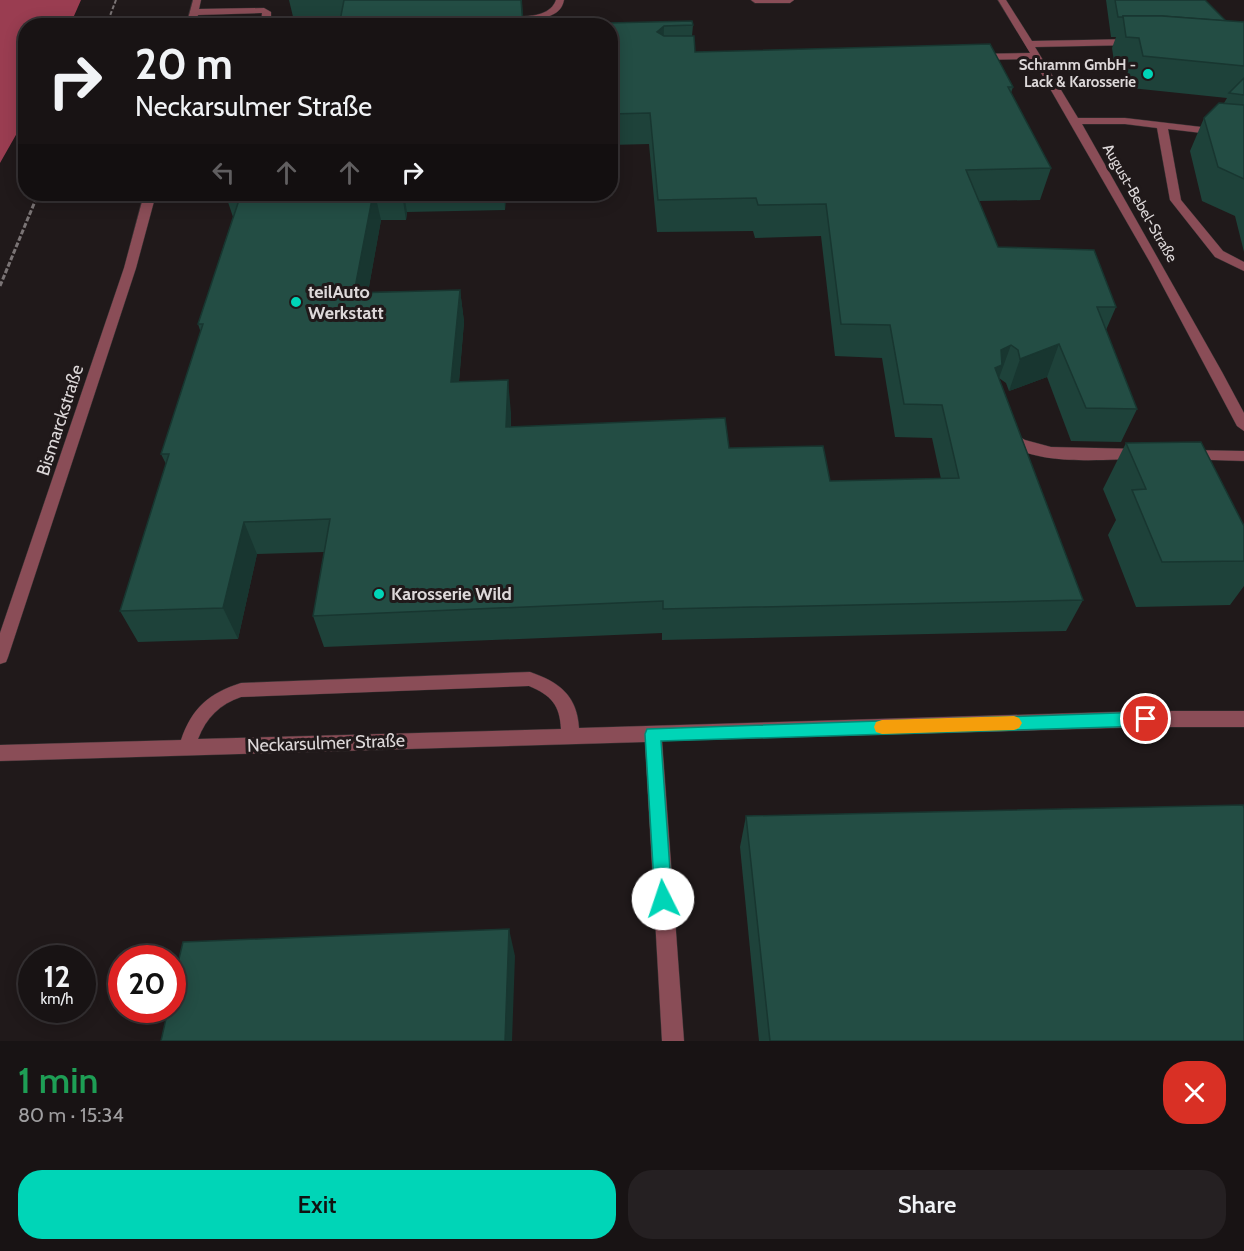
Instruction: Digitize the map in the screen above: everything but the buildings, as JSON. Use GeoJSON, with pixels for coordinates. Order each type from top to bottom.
{"type":"FeatureCollection","features":[{"type":"Feature","properties":{"kind":"street"},"geometry":{"type":"LineString","coordinates":[[192,18],[197,0]]}},
{"type":"Feature","properties":{"kind":"street"},"geometry":{"type":"LineString","coordinates":[[511,18],[548,14],[557,8],[560,0]]}},
{"type":"Feature","properties":{"kind":"street"},"geometry":{"type":"LineString","coordinates":[[755,0],[790,0]]}},
{"type":"Feature","properties":{"kind":"street","name":"August-Bebel-Straße"},"geometry":{"type":"LineString","coordinates":[[1002,0],[1075,121],[1200,340],[1244,426]]}},
{"type":"Feature","properties":{"kind":"street"},"geometry":{"type":"LineString","coordinates":[[194,12],[261,10],[267,12],[267,18]]}},
{"type":"Feature","properties":{"kind":"street"},"geometry":{"type":"LineString","coordinates":[[1029,44],[1150,42]]}},
{"type":"Feature","properties":{"kind":"street"},"geometry":{"type":"LineString","coordinates":[[966,57],[1036,56]]}},
{"type":"Feature","properties":{"kind":"street"},"geometry":{"type":"LineString","coordinates":[[1075,121],[1125,121],[1244,135]]}},
{"type":"Feature","properties":{"kind":"street"},"geometry":{"type":"LineString","coordinates":[[1162,126],[1176,200],[1219,254],[1244,267]]}},
{"type":"Feature","properties":{"kind":"street","name":"Bismarckstraße"},"geometry":{"type":"LineString","coordinates":[[0,657],[130,268],[148,201]]}},
{"type":"Feature","properties":{"kind":"street"},"geometry":{"type":"LineString","coordinates":[[1007,426],[1009,437],[1016,444],[1029,450],[1149,454]]}},
{"type":"Feature","properties":{"kind":"street"},"geometry":{"type":"LineString","coordinates":[[1173,455],[1244,456]]}},
{"type":"Feature","properties":{"kind":"street"},"geometry":{"type":"LineString","coordinates":[[187,747],[195,722],[207,709],[223,695],[241,690],[530,679],[549,686],[562,696],[570,712],[570,736]]}},
{"type":"Feature","properties":{"kind":"street","name":"Neckarsulmer Straße"},"geometry":{"type":"LineString","coordinates":[[0,753],[1146,719],[1244,719]]}},
{"type":"Feature","properties":{"kind":"street"},"geometry":{"type":"LineString","coordinates":[[653,734],[673,1041]]}},
{"type":"Feature","properties":{"kind":"path"},"geometry":{"type":"LineString","coordinates":[[109,18],[116,0]]}},
{"type":"Feature","properties":{"kind":"path"},"geometry":{"type":"LineString","coordinates":[[0,286],[35,201]]}},
{"type":"Feature","properties":{"kind":"shaded area"},"geometry":{"type":"Polygon","coordinates":[[[0,0],[81,0],[73,18],[18,18],[18,131],[0,163],[0,0]]]}},
{"type":"Feature","properties":{"kind":"slow traffic"},"geometry":{"type":"LineString","coordinates":[[882,727],[1014,723]]}},
{"type":"Feature","properties":{"kind":"place","name":"Schramm GmbH - Lack & Karosserie"},"geometry":{"type":"Point","coordinates":[1148,74]}},
{"type":"Feature","properties":{"kind":"place","name":"teilAuto Werkstatt"},"geometry":{"type":"Point","coordinates":[296,302]}},
{"type":"Feature","properties":{"kind":"place","name":"Karosserie Wild"},"geometry":{"type":"Point","coordinates":[379,594]}},
{"type":"Feature","properties":{"kind":"route"},"geometry":{"type":"LineString","coordinates":[[663,899],[653,734],[1146,719]]}}]}
